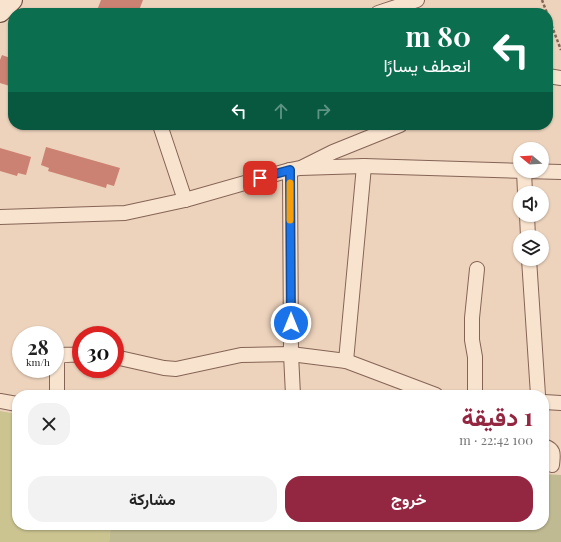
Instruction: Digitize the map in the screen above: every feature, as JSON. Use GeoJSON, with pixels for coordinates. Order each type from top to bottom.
{"type":"FeatureCollection","features":[{"type":"Feature","properties":{"kind":"main road"},"geometry":{"type":"LineString","coordinates":[[0,12],[12,0]]}},
{"type":"Feature","properties":{"kind":"street"},"geometry":{"type":"LineString","coordinates":[[393,8],[417,0]]}},
{"type":"Feature","properties":{"kind":"street"},"geometry":{"type":"LineString","coordinates":[[162,130],[185,200]]}},
{"type":"Feature","properties":{"kind":"street"},"geometry":{"type":"LineString","coordinates":[[0,217],[125,213],[185,200],[295,169],[388,130]]}},
{"type":"Feature","properties":{"kind":"street"},"geometry":{"type":"LineString","coordinates":[[295,169],[364,166],[513,171]]}},
{"type":"Feature","properties":{"kind":"street"},"geometry":{"type":"LineString","coordinates":[[346,361],[364,166]]}},
{"type":"Feature","properties":{"kind":"street"},"geometry":{"type":"LineString","coordinates":[[293,390],[291,354],[295,169]]}},
{"type":"Feature","properties":{"kind":"street"},"geometry":{"type":"LineString","coordinates":[[549,172],[561,172]]}},
{"type":"Feature","properties":{"kind":"street"},"geometry":{"type":"LineString","coordinates":[[529,266],[538,390]]}},
{"type":"Feature","properties":{"kind":"street"},"geometry":{"type":"LineString","coordinates":[[475,390],[475,357],[472,340],[472,318],[477,269]]}},
{"type":"Feature","properties":{"kind":"street"},"geometry":{"type":"LineString","coordinates":[[124,359],[164,368],[176,368],[241,355],[291,354],[346,361],[423,390]]}},
{"type":"Feature","properties":{"kind":"street"},"geometry":{"type":"LineString","coordinates":[[57,390],[57,358],[60,356],[72,355]]}},
{"type":"Feature","properties":{"kind":"street"},"geometry":{"type":"LineString","coordinates":[[0,401],[12,403]]}},
{"type":"Feature","properties":{"kind":"street"},"geometry":{"type":"LineString","coordinates":[[549,402],[561,403]]}},
{"type":"Feature","properties":{"kind":"street"},"geometry":{"type":"LineString","coordinates":[[549,448],[552,451],[552,465]]}},
{"type":"Feature","properties":{"kind":"path"},"geometry":{"type":"LineString","coordinates":[[553,29],[561,50]]}},
{"type":"Feature","properties":{"kind":"shaded area"},"geometry":{"type":"Polygon","coordinates":[[[0,411],[12,413],[12,530],[110,530],[109,542],[0,542],[0,411]]]}},
{"type":"Feature","properties":{"kind":"shaded area"},"geometry":{"type":"Polygon","coordinates":[[[549,474],[561,475],[561,542],[109,542],[110,530],[549,530],[549,474]]]}},
{"type":"Feature","properties":{"kind":"building"},"geometry":{"type":"Polygon","coordinates":[[[101,0],[143,0],[140,8],[98,8],[101,0]]]}},
{"type":"Feature","properties":{"kind":"building"},"geometry":{"type":"Polygon","coordinates":[[[2,55],[8,57],[8,85],[0,83],[0,60],[2,55]]]}},
{"type":"Feature","properties":{"kind":"building"},"geometry":{"type":"Polygon","coordinates":[[[46,147],[120,168],[114,186],[107,184],[106,188],[48,171],[49,168],[41,165],[46,147]]]}},
{"type":"Feature","properties":{"kind":"building"},"geometry":{"type":"Polygon","coordinates":[[[0,148],[31,157],[26,175],[18,173],[17,176],[0,171],[0,148]]]}},
{"type":"Feature","properties":{"kind":"slow traffic"},"geometry":{"type":"LineString","coordinates":[[290,183],[290,220]]}},
{"type":"Feature","properties":{"kind":"route"},"geometry":{"type":"LineString","coordinates":[[260,178],[290,170],[291,323]]}}]}
